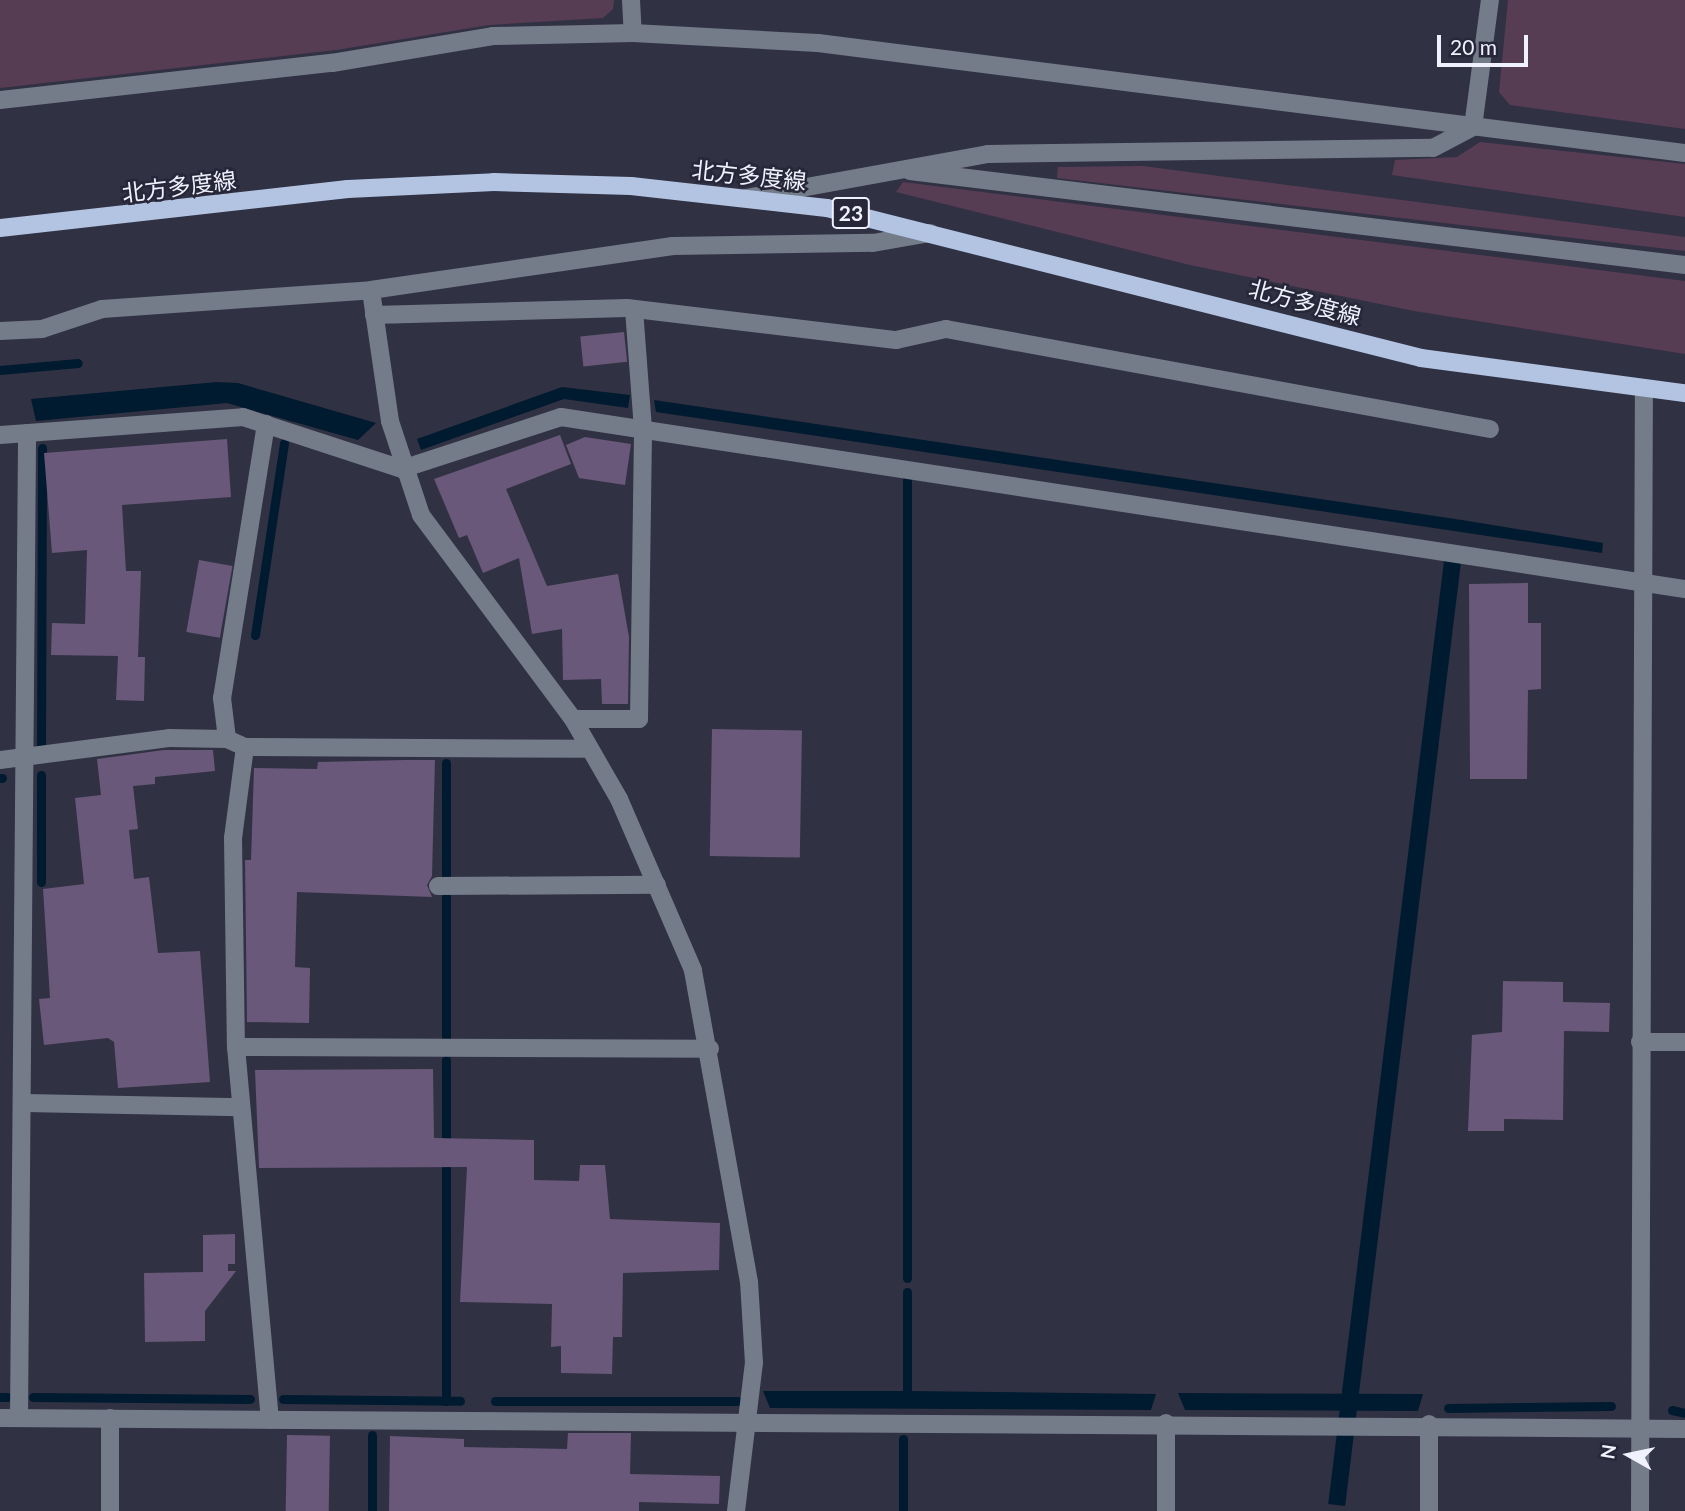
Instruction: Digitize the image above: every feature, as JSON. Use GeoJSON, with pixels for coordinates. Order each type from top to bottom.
{"type":"FeatureCollection","features":[{"type":"Feature","properties":{"kind":"main road","name":"北方多度線"},"geometry":{"type":"LineString","coordinates":[[0,228],[348,189],[481,183],[631,186],[827,208],[938,232],[1421,358],[1685,393]]}},
{"type":"Feature","properties":{"kind":"street"},"geometry":{"type":"LineString","coordinates":[[631,0],[633,33]]}},
{"type":"Feature","properties":{"kind":"street"},"geometry":{"type":"LineString","coordinates":[[1474,127],[1490,0]]}},
{"type":"Feature","properties":{"kind":"street"},"geometry":{"type":"LineString","coordinates":[[0,100],[332,63],[493,36],[633,33],[818,43],[1685,153]]}},
{"type":"Feature","properties":{"kind":"street"},"geometry":{"type":"LineString","coordinates":[[742,198],[892,167],[988,154],[1433,148],[1474,127]]}},
{"type":"Feature","properties":{"kind":"street"},"geometry":{"type":"LineString","coordinates":[[892,167],[999,185],[1685,265]]}},
{"type":"Feature","properties":{"kind":"street"},"geometry":{"type":"LineString","coordinates":[[0,331],[42,329],[102,309],[371,290],[673,246],[873,243],[938,232]]}},
{"type":"Feature","properties":{"kind":"street"},"geometry":{"type":"LineString","coordinates":[[371,290],[402,469],[421,514],[573,719],[657,885],[693,970],[710,1049],[749,1282],[754,1363],[736,1511]]}},
{"type":"Feature","properties":{"kind":"street"},"geometry":{"type":"LineString","coordinates":[[374,315],[634,309],[896,340],[946,328],[1490,429]]}},
{"type":"Feature","properties":{"kind":"street"},"geometry":{"type":"LineString","coordinates":[[573,719],[639,719],[643,429],[634,309]]}},
{"type":"Feature","properties":{"kind":"street"},"geometry":{"type":"LineString","coordinates":[[1640,1511],[1644,388]]}},
{"type":"Feature","properties":{"kind":"street"},"geometry":{"type":"LineString","coordinates":[[0,435],[243,416],[402,469],[561,417],[1685,589]]}},
{"type":"Feature","properties":{"kind":"street"},"geometry":{"type":"LineString","coordinates":[[227,739],[222,698],[267,424]]}},
{"type":"Feature","properties":{"kind":"street"},"geometry":{"type":"LineString","coordinates":[[19,1418],[25,1103],[22,759],[27,433]]}},
{"type":"Feature","properties":{"kind":"street"},"geometry":{"type":"LineString","coordinates":[[0,760],[169,738],[227,739],[245,747],[590,749]]}},
{"type":"Feature","properties":{"kind":"street"},"geometry":{"type":"LineString","coordinates":[[245,747],[233,838],[236,1046],[270,1419]]}},
{"type":"Feature","properties":{"kind":"street"},"geometry":{"type":"LineString","coordinates":[[439,886],[657,885]]}},
{"type":"Feature","properties":{"kind":"street"},"geometry":{"type":"LineString","coordinates":[[1640,1042],[1685,1042]]}},
{"type":"Feature","properties":{"kind":"street"},"geometry":{"type":"LineString","coordinates":[[236,1046],[710,1049]]}},
{"type":"Feature","properties":{"kind":"street"},"geometry":{"type":"LineString","coordinates":[[25,1103],[241,1107]]}},
{"type":"Feature","properties":{"kind":"street"},"geometry":{"type":"LineString","coordinates":[[0,1418],[1429,1424],[1640,1426],[1685,1429]]}},
{"type":"Feature","properties":{"kind":"street"},"geometry":{"type":"LineString","coordinates":[[110,1418],[110,1511]]}},
{"type":"Feature","properties":{"kind":"street"},"geometry":{"type":"LineString","coordinates":[[1166,1423],[1166,1511]]}},
{"type":"Feature","properties":{"kind":"street"},"geometry":{"type":"LineString","coordinates":[[1429,1424],[1429,1511]]}},
{"type":"Feature","properties":{"kind":"shaded area"},"geometry":{"type":"Polygon","coordinates":[[[0,0],[614,0],[613,9],[603,18],[489,25],[336,50],[0,88],[0,0]]]}},
{"type":"Feature","properties":{"kind":"shaded area"},"geometry":{"type":"Polygon","coordinates":[[[1508,0],[1685,0],[1685,129],[1510,105],[1499,92],[1508,0]]]}},
{"type":"Feature","properties":{"kind":"shaded area"},"geometry":{"type":"Polygon","coordinates":[[[1480,142],[1685,164],[1685,217],[1392,175],[1395,160],[1457,157],[1480,142]]]}},
{"type":"Feature","properties":{"kind":"shaded area"},"geometry":{"type":"Polygon","coordinates":[[[1143,166],[1685,237],[1685,251],[1057,178],[1058,167],[1143,166]]]}},
{"type":"Feature","properties":{"kind":"shaded area"},"geometry":{"type":"Polygon","coordinates":[[[903,182],[1685,281],[1685,354],[1414,311],[1190,265],[896,192],[903,182]]]}},
{"type":"Feature","properties":{"kind":"water"},"geometry":{"type":"Polygon","coordinates":[[[217,382],[238,383],[376,423],[358,440],[227,403],[36,421],[31,399],[217,382]]]}},
{"type":"Feature","properties":{"kind":"water"},"geometry":{"type":"Polygon","coordinates":[[[562,387],[630,395],[628,408],[564,399],[421,450],[417,439],[562,387]]]}},
{"type":"Feature","properties":{"kind":"water"},"geometry":{"type":"Polygon","coordinates":[[[654,400],[1462,520],[1603,543],[1602,553],[656,412],[654,400]]]}},
{"type":"Feature","properties":{"kind":"water"},"geometry":{"type":"Polygon","coordinates":[[[1444,561],[1461,563],[1345,1506],[1328,1504],[1444,561]]]}},
{"type":"Feature","properties":{"kind":"water"},"geometry":{"type":"Polygon","coordinates":[[[763,1391],[1156,1394],[1151,1410],[770,1408],[763,1391]]]}},
{"type":"Feature","properties":{"kind":"water"},"geometry":{"type":"Polygon","coordinates":[[[1178,1393],[1423,1394],[1418,1411],[1185,1410],[1178,1393]]]}},
{"type":"Feature","properties":{"kind":"building"},"geometry":{"type":"Polygon","coordinates":[[[624,332],[627,362],[583,366],[580,337],[624,332]]]}},
{"type":"Feature","properties":{"kind":"building"},"geometry":{"type":"Polygon","coordinates":[[[560,435],[571,464],[506,489],[547,586],[618,574],[629,637],[628,704],[602,704],[601,679],[563,680],[562,629],[532,634],[519,558],[483,573],[467,535],[459,538],[434,479],[560,435]]]}},
{"type":"Feature","properties":{"kind":"building"},"geometry":{"type":"Polygon","coordinates":[[[585,437],[631,444],[625,485],[579,478],[566,445],[585,437]]]}},
{"type":"Feature","properties":{"kind":"building"},"geometry":{"type":"Polygon","coordinates":[[[227,439],[231,497],[122,505],[126,571],[141,571],[138,657],[145,657],[144,701],[116,700],[118,656],[51,655],[52,623],[85,624],[87,550],[52,553],[44,453],[227,439]]]}},
{"type":"Feature","properties":{"kind":"building"},"geometry":{"type":"Polygon","coordinates":[[[199,560],[232,566],[220,638],[186,632],[199,560]]]}},
{"type":"Feature","properties":{"kind":"building"},"geometry":{"type":"Polygon","coordinates":[[[1528,583],[1528,623],[1541,623],[1541,689],[1528,690],[1527,779],[1470,779],[1469,584],[1528,583]]]}},
{"type":"Feature","properties":{"kind":"building"},"geometry":{"type":"Polygon","coordinates":[[[712,729],[802,731],[800,858],[710,856],[712,729]]]}},
{"type":"Feature","properties":{"kind":"building"},"geometry":{"type":"Polygon","coordinates":[[[164,750],[213,750],[215,771],[155,777],[155,784],[133,786],[138,829],[129,830],[134,879],[149,877],[158,953],[200,951],[210,1082],[118,1088],[114,1042],[108,1038],[44,1045],[39,999],[50,998],[43,889],[84,884],[75,798],[101,795],[97,759],[164,750]]]}},
{"type":"Feature","properties":{"kind":"building"},"geometry":{"type":"Polygon","coordinates":[[[435,760],[432,876],[427,885],[432,897],[297,892],[295,967],[310,968],[309,1023],[247,1022],[245,860],[251,860],[254,768],[317,769],[318,762],[435,760]]]}},
{"type":"Feature","properties":{"kind":"building"},"geometry":{"type":"Polygon","coordinates":[[[1503,981],[1563,982],[1563,1002],[1610,1003],[1609,1032],[1564,1031],[1563,1120],[1504,1119],[1504,1131],[1468,1131],[1472,1035],[1502,1032],[1503,981]]]}},
{"type":"Feature","properties":{"kind":"building"},"geometry":{"type":"Polygon","coordinates":[[[433,1069],[434,1138],[534,1140],[534,1180],[579,1181],[580,1165],[605,1165],[610,1219],[720,1223],[719,1270],[623,1273],[622,1337],[613,1337],[612,1374],[561,1373],[561,1346],[551,1347],[552,1304],[460,1302],[467,1167],[259,1168],[255,1070],[433,1069]]]}},
{"type":"Feature","properties":{"kind":"building"},"geometry":{"type":"Polygon","coordinates":[[[235,1234],[235,1264],[228,1264],[228,1271],[236,1271],[205,1311],[205,1341],[145,1342],[144,1273],[203,1272],[203,1235],[235,1234]]]}},
{"type":"Feature","properties":{"kind":"building"},"geometry":{"type":"Polygon","coordinates":[[[568,1433],[631,1433],[630,1474],[720,1476],[719,1504],[639,1502],[639,1511],[389,1511],[390,1436],[464,1439],[464,1447],[567,1449],[568,1433]]]}},
{"type":"Feature","properties":{"kind":"building"},"geometry":{"type":"Polygon","coordinates":[[[287,1435],[330,1436],[329,1511],[286,1511],[287,1435]]]}},
{"type":"Feature","properties":{"kind":"waterway"},"geometry":{"type":"LineString","coordinates":[[0,370],[78,363]]}},
{"type":"Feature","properties":{"kind":"waterway"},"geometry":{"type":"LineString","coordinates":[[255,635],[284,443]]}},
{"type":"Feature","properties":{"kind":"waterway"},"geometry":{"type":"LineString","coordinates":[[41,752],[42,448]]}},
{"type":"Feature","properties":{"kind":"waterway"},"geometry":{"type":"LineString","coordinates":[[907,480],[907,1278]]}},
{"type":"Feature","properties":{"kind":"waterway"},"geometry":{"type":"LineString","coordinates":[[446,763],[446,877]]}},
{"type":"Feature","properties":{"kind":"waterway"},"geometry":{"type":"LineString","coordinates":[[41,775],[41,882]]}},
{"type":"Feature","properties":{"kind":"waterway"},"geometry":{"type":"LineString","coordinates":[[446,896],[446,1038]]}},
{"type":"Feature","properties":{"kind":"waterway"},"geometry":{"type":"LineString","coordinates":[[446,1060],[446,1401]]}},
{"type":"Feature","properties":{"kind":"waterway"},"geometry":{"type":"LineString","coordinates":[[907,1292],[907,1401]]}},
{"type":"Feature","properties":{"kind":"waterway"},"geometry":{"type":"LineString","coordinates":[[0,1397],[7,1397]]}},
{"type":"Feature","properties":{"kind":"waterway"},"geometry":{"type":"LineString","coordinates":[[33,1397],[250,1399]]}},
{"type":"Feature","properties":{"kind":"waterway"},"geometry":{"type":"LineString","coordinates":[[283,1399],[460,1401]]}},
{"type":"Feature","properties":{"kind":"waterway"},"geometry":{"type":"LineString","coordinates":[[495,1401],[737,1401]]}},
{"type":"Feature","properties":{"kind":"waterway"},"geometry":{"type":"LineString","coordinates":[[1448,1408],[1611,1406]]}},
{"type":"Feature","properties":{"kind":"waterway"},"geometry":{"type":"LineString","coordinates":[[1672,1410],[1685,1413]]}},
{"type":"Feature","properties":{"kind":"waterway"},"geometry":{"type":"LineString","coordinates":[[372,1435],[372,1511]]}},
{"type":"Feature","properties":{"kind":"waterway"},"geometry":{"type":"LineString","coordinates":[[903,1439],[903,1511]]}}]}
